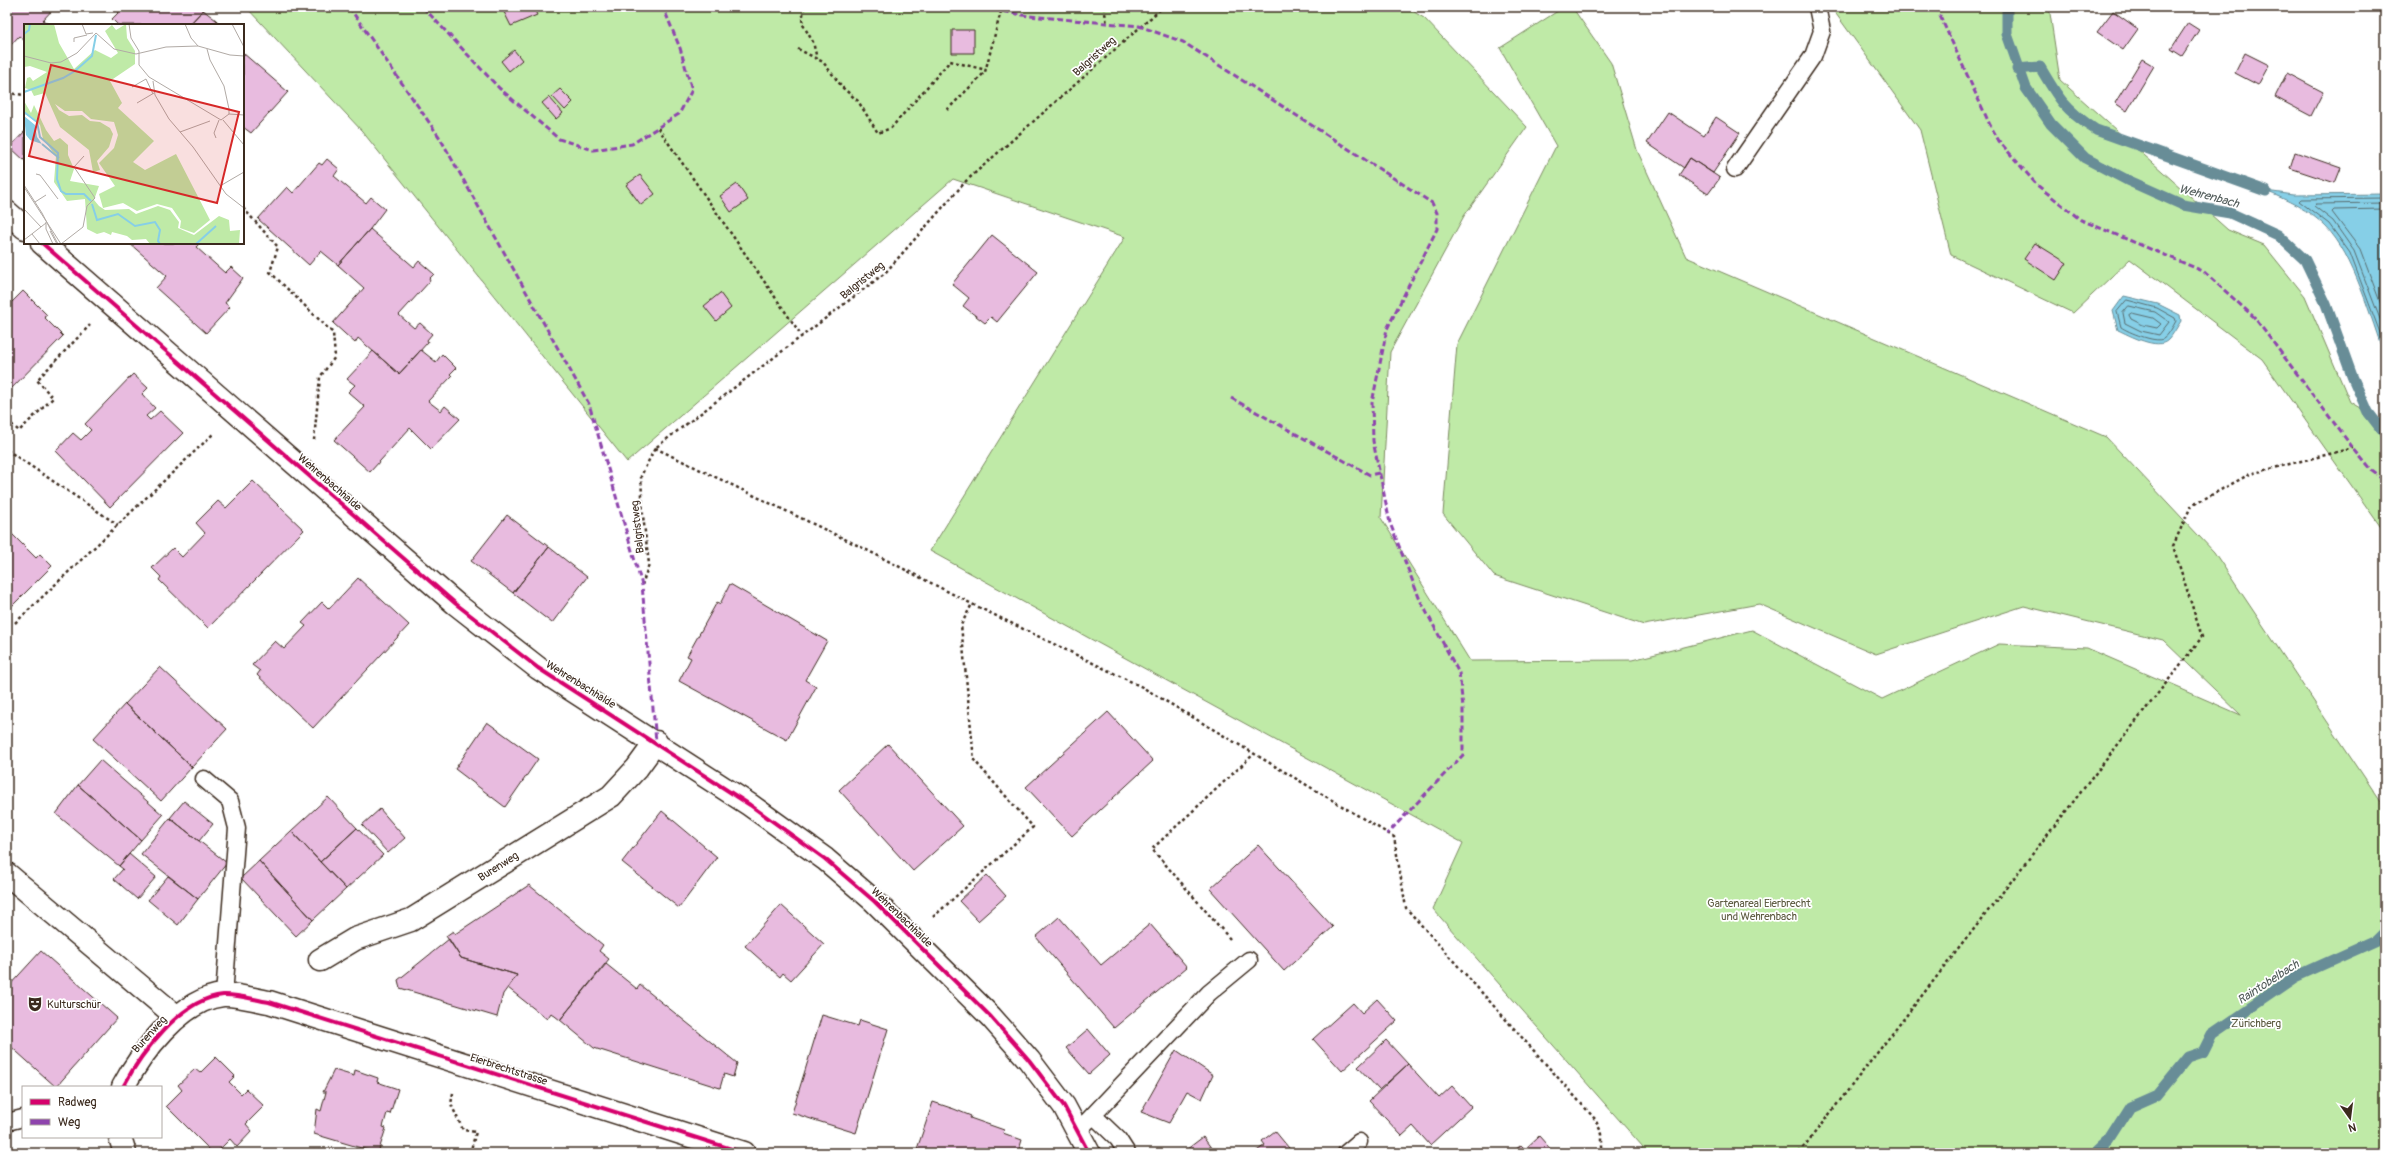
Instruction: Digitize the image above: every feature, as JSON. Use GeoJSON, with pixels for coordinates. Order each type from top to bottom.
{"type":"FeatureCollection","features":[{"type":"Feature","properties":{"kind":"street"},"geometry":{"type":"LineString","coordinates":[[7,213],[24,227]]}},
{"type":"Feature","properties":{"kind":"street","name":"Wehrenbachhalde"},"geometry":{"type":"LineString","coordinates":[[43,244],[237,411],[456,604],[526,659],[656,742],[750,805],[825,859],[874,901],[991,1017],[1029,1060],[1064,1106],[1089,1153]]}},
{"type":"Feature","properties":{"kind":"street","name":"Burenweg"},"geometry":{"type":"LineString","coordinates":[[320,960],[355,939],[411,920],[611,796],[637,768],[656,742]]}},
{"type":"Feature","properties":{"kind":"street","name":"Burenweg"},"geometry":{"type":"LineString","coordinates":[[7,874],[177,1017]]}},
{"type":"Feature","properties":{"kind":"street","name":"Burenweg"},"geometry":{"type":"LineString","coordinates":[[124,1086],[137,1062],[177,1017],[198,1003],[224,995],[269,1002]]}},
{"type":"Feature","properties":{"kind":"street","name":"Eierbrechtstrasse"},"geometry":{"type":"LineString","coordinates":[[269,1002],[744,1153]]}},
{"type":"Feature","properties":{"kind":"street"},"geometry":{"type":"LineString","coordinates":[[120,1138],[125,1153]]}},
{"type":"Feature","properties":{"kind":"lane"},"geometry":{"type":"LineString","coordinates":[[1735,169],[1814,56],[1822,31],[1817,7]]}},
{"type":"Feature","properties":{"kind":"lane"},"geometry":{"type":"LineString","coordinates":[[204,779],[230,801],[236,828],[224,995]]}},
{"type":"Feature","properties":{"kind":"lane"},"geometry":{"type":"LineString","coordinates":[[1078,1131],[1209,993],[1249,960]]}},
{"type":"Feature","properties":{"kind":"lane"},"geometry":{"type":"LineString","coordinates":[[1093,1115],[1118,1139],[1127,1153]]}},
{"type":"Feature","properties":{"kind":"lane"},"geometry":{"type":"LineString","coordinates":[[7,1122],[22,1118]]}},
{"type":"Feature","properties":{"kind":"lane"},"geometry":{"type":"LineString","coordinates":[[1346,1153],[1359,1142]]}},
{"type":"Feature","properties":{"kind":"path"},"geometry":{"type":"LineString","coordinates":[[804,7],[802,23],[813,42],[817,59]]}},
{"type":"Feature","properties":{"kind":"path"},"geometry":{"type":"LineString","coordinates":[[1104,7],[1107,24]]}},
{"type":"Feature","properties":{"kind":"path"},"geometry":{"type":"LineString","coordinates":[[947,110],[986,70],[1001,11]]}},
{"type":"Feature","properties":{"kind":"path"},"geometry":{"type":"LineString","coordinates":[[798,49],[823,62],[843,88],[858,101],[878,133],[891,128],[950,61],[986,70]]}},
{"type":"Feature","properties":{"kind":"path"},"geometry":{"type":"LineString","coordinates":[[7,93],[24,95]]}},
{"type":"Feature","properties":{"kind":"path"},"geometry":{"type":"LineString","coordinates":[[658,128],[802,336]]}},
{"type":"Feature","properties":{"kind":"path"},"geometry":{"type":"LineString","coordinates":[[244,209],[278,247],[270,272],[333,332],[335,357],[320,377],[317,425],[307,474]]}},
{"type":"Feature","properties":{"kind":"path"},"geometry":{"type":"LineString","coordinates":[[7,420],[19,431],[53,398],[37,380],[111,302]]}},
{"type":"Feature","properties":{"kind":"path"},"geometry":{"type":"LineString","coordinates":[[15,623],[237,411]]}},
{"type":"Feature","properties":{"kind":"path"},"geometry":{"type":"LineString","coordinates":[[655,448],[857,545],[972,604],[1142,687],[1394,837],[1406,908],[1595,1120],[1602,1134],[1602,1153]]}},
{"type":"Feature","properties":{"kind":"path"},"geometry":{"type":"LineString","coordinates":[[1799,1153],[2202,637],[2173,546],[2191,506],[2250,474],[2354,448]]}},
{"type":"Feature","properties":{"kind":"path"},"geometry":{"type":"LineString","coordinates":[[7,450],[118,525]]}},
{"type":"Feature","properties":{"kind":"path"},"geometry":{"type":"LineString","coordinates":[[910,938],[1033,827],[974,760],[960,625],[972,604]]}},
{"type":"Feature","properties":{"kind":"path"},"geometry":{"type":"LineString","coordinates":[[1249,960],[1152,849],[1255,753]]}},
{"type":"Feature","properties":{"kind":"path"},"geometry":{"type":"LineString","coordinates":[[459,1063],[451,1104],[463,1130],[476,1132],[470,1153]]}},
{"type":"Feature","properties":{"kind":"green space","name":"Gartenareal Eierbrecht und Wehrenbach"},"geometry":{"type":"Polygon","coordinates":[[[246,7],[1406,7],[1424,18],[1527,127],[1464,216],[1390,352],[1381,518],[1470,661],[1632,660],[1752,630],[1882,699],[1999,644],[2087,648],[2241,715],[2163,640],[2024,606],[1876,654],[1759,604],[1644,625],[1494,576],[1443,514],[1457,344],[1556,146],[1500,48],[1564,7],[1572,7],[1611,63],[1637,150],[1686,257],[2106,437],[2214,552],[2385,808],[2385,1153],[1638,1153],[1643,1147],[1433,909],[1463,843],[930,551],[1125,237],[953,179],[627,462],[362,131],[246,7]]]}},
{"type":"Feature","properties":{"kind":"green space"},"geometry":{"type":"Polygon","coordinates":[[[1831,7],[2049,7],[2060,80],[2228,230],[2264,245],[2305,296],[2350,402],[2385,423],[2385,533],[2262,359],[2130,259],[2073,313],[1951,255],[1920,130],[1831,7]]]}},
{"type":"Feature","properties":{"kind":"water"},"geometry":{"type":"Polygon","coordinates":[[[2266,191],[2294,195],[2385,194],[2385,357],[2361,288],[2336,239],[2313,215],[2266,191]]]}},
{"type":"Feature","properties":{"kind":"water"},"geometry":{"type":"Polygon","coordinates":[[[2124,296],[2158,304],[2180,315],[2181,321],[2170,338],[2163,343],[2151,343],[2118,330],[2113,311],[2124,296]]]}},
{"type":"Feature","properties":{"kind":"building"},"geometry":{"type":"Polygon","coordinates":[[[7,7],[55,7],[43,20],[48,24],[24,24],[24,40],[19,36],[7,49],[7,7]]]}},
{"type":"Feature","properties":{"kind":"building"},"geometry":{"type":"Polygon","coordinates":[[[124,7],[206,7],[190,24],[117,24],[112,19],[124,7]]]}},
{"type":"Feature","properties":{"kind":"building"},"geometry":{"type":"Polygon","coordinates":[[[515,7],[533,7],[537,15],[511,26],[504,12],[515,7]]]}},
{"type":"Feature","properties":{"kind":"building"},"geometry":{"type":"Polygon","coordinates":[[[203,10],[220,24],[190,24],[203,10]]]}},
{"type":"Feature","properties":{"kind":"building"},"geometry":{"type":"Polygon","coordinates":[[[2113,11],[2138,29],[2123,50],[2097,32],[2113,11]]]}},
{"type":"Feature","properties":{"kind":"building"},"geometry":{"type":"Polygon","coordinates":[[[2188,23],[2199,30],[2182,56],[2171,49],[2188,23]]]}},
{"type":"Feature","properties":{"kind":"building"},"geometry":{"type":"Polygon","coordinates":[[[952,30],[974,30],[974,53],[952,53],[952,30]]]}},
{"type":"Feature","properties":{"kind":"building"},"geometry":{"type":"Polygon","coordinates":[[[514,50],[522,60],[509,71],[501,61],[514,50]]]}},
{"type":"Feature","properties":{"kind":"building"},"geometry":{"type":"Polygon","coordinates":[[[2245,53],[2269,65],[2258,85],[2235,73],[2245,53]]]}},
{"type":"Feature","properties":{"kind":"building"},"geometry":{"type":"Polygon","coordinates":[[[244,54],[288,92],[251,133],[244,128],[244,54]]]}},
{"type":"Feature","properties":{"kind":"building"},"geometry":{"type":"Polygon","coordinates":[[[2142,59],[2154,66],[2127,111],[2115,103],[2142,59]]]}},
{"type":"Feature","properties":{"kind":"building"},"geometry":{"type":"Polygon","coordinates":[[[2287,73],[2323,92],[2311,116],[2275,97],[2287,73]]]}},
{"type":"Feature","properties":{"kind":"building"},"geometry":{"type":"Polygon","coordinates":[[[560,89],[573,102],[565,110],[552,96],[560,89]]]}},
{"type":"Feature","properties":{"kind":"building"},"geometry":{"type":"Polygon","coordinates":[[[549,97],[563,113],[556,119],[542,103],[549,97]]]}},
{"type":"Feature","properties":{"kind":"building"},"geometry":{"type":"Polygon","coordinates":[[[1668,112],[1704,136],[1716,117],[1740,133],[1713,173],[1690,158],[1684,168],[1647,143],[1668,112]]]}},
{"type":"Feature","properties":{"kind":"building"},"geometry":{"type":"Polygon","coordinates":[[[24,132],[24,160],[10,147],[24,132]]]}},
{"type":"Feature","properties":{"kind":"building"},"geometry":{"type":"Polygon","coordinates":[[[2295,152],[2341,168],[2335,183],[2290,168],[2295,152]]]}},
{"type":"Feature","properties":{"kind":"building"},"geometry":{"type":"Polygon","coordinates":[[[1690,158],[1720,178],[1708,194],[1679,175],[1690,158]]]}},
{"type":"Feature","properties":{"kind":"building"},"geometry":{"type":"Polygon","coordinates":[[[327,159],[339,169],[334,176],[366,203],[371,197],[385,209],[370,229],[338,265],[321,251],[309,265],[258,219],[287,187],[293,193],[319,163],[322,165],[327,159]]]}},
{"type":"Feature","properties":{"kind":"building"},"geometry":{"type":"Polygon","coordinates":[[[640,175],[655,194],[641,205],[626,185],[640,175]]]}},
{"type":"Feature","properties":{"kind":"building"},"geometry":{"type":"Polygon","coordinates":[[[737,184],[748,200],[731,212],[720,196],[737,184]]]}},
{"type":"Feature","properties":{"kind":"building"},"geometry":{"type":"Polygon","coordinates":[[[370,229],[414,267],[419,261],[434,274],[429,279],[430,281],[399,315],[414,328],[420,323],[432,334],[427,340],[428,342],[399,374],[358,338],[355,343],[333,323],[364,288],[338,265],[370,229]]]}},
{"type":"Feature","properties":{"kind":"building"},"geometry":{"type":"Polygon","coordinates":[[[992,235],[1038,272],[997,322],[991,317],[985,323],[963,306],[969,298],[952,284],[992,235]]]}},
{"type":"Feature","properties":{"kind":"building"},"geometry":{"type":"Polygon","coordinates":[[[2035,243],[2067,263],[2056,280],[2024,259],[2035,243]]]}},
{"type":"Feature","properties":{"kind":"building"},"geometry":{"type":"Polygon","coordinates":[[[130,244],[199,244],[196,247],[225,273],[231,267],[243,278],[225,303],[230,307],[206,333],[156,288],[167,276],[130,244]]]}},
{"type":"Feature","properties":{"kind":"building"},"geometry":{"type":"Polygon","coordinates":[[[23,291],[47,315],[44,317],[63,336],[7,393],[7,307],[23,291]]]}},
{"type":"Feature","properties":{"kind":"building"},"geometry":{"type":"Polygon","coordinates":[[[720,293],[731,308],[716,321],[704,306],[720,293]]]}},
{"type":"Feature","properties":{"kind":"building"},"geometry":{"type":"Polygon","coordinates":[[[421,350],[436,362],[442,354],[456,368],[450,374],[452,376],[428,401],[441,411],[445,406],[460,419],[431,449],[410,428],[370,472],[334,440],[365,407],[348,392],[355,385],[347,379],[373,351],[399,374],[421,350]]]}},
{"type":"Feature","properties":{"kind":"building"},"geometry":{"type":"Polygon","coordinates":[[[133,374],[148,388],[142,394],[155,408],[146,416],[150,420],[160,411],[183,433],[110,507],[56,451],[73,433],[81,440],[91,430],[85,424],[133,374]]]}},
{"type":"Feature","properties":{"kind":"building"},"geometry":{"type":"Polygon","coordinates":[[[253,481],[304,530],[208,628],[159,580],[161,577],[152,568],[173,548],[182,557],[205,533],[196,523],[218,501],[226,508],[253,481]]]}},
{"type":"Feature","properties":{"kind":"building"},"geometry":{"type":"Polygon","coordinates":[[[507,515],[549,547],[513,593],[471,561],[507,515]]]}},
{"type":"Feature","properties":{"kind":"building"},"geometry":{"type":"Polygon","coordinates":[[[7,529],[36,558],[40,554],[52,566],[7,611],[7,529]]]}},
{"type":"Feature","properties":{"kind":"building"},"geometry":{"type":"Polygon","coordinates":[[[549,547],[587,577],[552,623],[513,593],[549,547]]]}},
{"type":"Feature","properties":{"kind":"building"},"geometry":{"type":"Polygon","coordinates":[[[358,578],[409,625],[313,728],[257,675],[260,671],[252,665],[275,641],[284,649],[306,626],[302,623],[322,602],[329,609],[358,578]]]}},
{"type":"Feature","properties":{"kind":"building"},"geometry":{"type":"Polygon","coordinates":[[[730,584],[827,641],[805,680],[816,687],[787,740],[679,681],[691,658],[687,656],[717,602],[720,604],[730,584]]]}},
{"type":"Feature","properties":{"kind":"building"},"geometry":{"type":"Polygon","coordinates":[[[160,667],[227,729],[192,767],[125,704],[160,667]]]}},
{"type":"Feature","properties":{"kind":"building"},"geometry":{"type":"Polygon","coordinates":[[[125,704],[192,767],[161,801],[93,739],[125,704]]]}},
{"type":"Feature","properties":{"kind":"building"},"geometry":{"type":"Polygon","coordinates":[[[1108,712],[1153,761],[1072,836],[1026,787],[1108,712]]]}},
{"type":"Feature","properties":{"kind":"building"},"geometry":{"type":"Polygon","coordinates":[[[487,722],[538,759],[505,807],[455,769],[487,722]]]}},
{"type":"Feature","properties":{"kind":"building"},"geometry":{"type":"Polygon","coordinates":[[[888,744],[963,826],[913,871],[839,790],[888,744]]]}},
{"type":"Feature","properties":{"kind":"building"},"geometry":{"type":"Polygon","coordinates":[[[100,760],[163,815],[141,840],[78,785],[100,760]]]}},
{"type":"Feature","properties":{"kind":"building"},"geometry":{"type":"Polygon","coordinates":[[[78,785],[141,840],[119,866],[56,814],[78,785]]]}},
{"type":"Feature","properties":{"kind":"building"},"geometry":{"type":"Polygon","coordinates":[[[328,797],[357,828],[320,862],[291,831],[328,797]]]}},
{"type":"Feature","properties":{"kind":"building"},"geometry":{"type":"Polygon","coordinates":[[[184,801],[213,824],[199,841],[170,818],[184,801]]]}},
{"type":"Feature","properties":{"kind":"building"},"geometry":{"type":"Polygon","coordinates":[[[380,809],[405,838],[388,853],[362,825],[380,809]]]}},
{"type":"Feature","properties":{"kind":"building"},"geometry":{"type":"Polygon","coordinates":[[[662,811],[717,857],[679,908],[622,862],[662,811]]]}},
{"type":"Feature","properties":{"kind":"building"},"geometry":{"type":"Polygon","coordinates":[[[170,818],[227,863],[198,899],[141,854],[170,818]]]}},
{"type":"Feature","properties":{"kind":"building"},"geometry":{"type":"Polygon","coordinates":[[[357,828],[383,855],[346,889],[320,862],[357,828]]]}},
{"type":"Feature","properties":{"kind":"building"},"geometry":{"type":"Polygon","coordinates":[[[291,831],[346,889],[313,920],[259,861],[291,831]]]}},
{"type":"Feature","properties":{"kind":"building"},"geometry":{"type":"Polygon","coordinates":[[[1258,845],[1333,927],[1284,971],[1210,889],[1258,845]]]}},
{"type":"Feature","properties":{"kind":"building"},"geometry":{"type":"Polygon","coordinates":[[[129,854],[156,877],[137,899],[114,879],[123,869],[119,866],[129,854]]]}},
{"type":"Feature","properties":{"kind":"building"},"geometry":{"type":"Polygon","coordinates":[[[259,861],[313,920],[296,936],[241,878],[259,861]]]}},
{"type":"Feature","properties":{"kind":"building"},"geometry":{"type":"Polygon","coordinates":[[[987,875],[1006,896],[978,921],[959,901],[987,875]]]}},
{"type":"Feature","properties":{"kind":"building"},"geometry":{"type":"Polygon","coordinates":[[[168,876],[198,899],[178,925],[148,900],[168,876]]]}},
{"type":"Feature","properties":{"kind":"building"},"geometry":{"type":"Polygon","coordinates":[[[529,885],[603,945],[599,951],[609,959],[560,1020],[551,1013],[547,1019],[508,988],[517,975],[461,958],[446,936],[453,931],[455,934],[529,885]]]}},
{"type":"Feature","properties":{"kind":"building"},"geometry":{"type":"Polygon","coordinates":[[[781,905],[824,944],[791,980],[783,973],[780,977],[745,946],[781,905]]]}},
{"type":"Feature","properties":{"kind":"building"},"geometry":{"type":"Polygon","coordinates":[[[1059,917],[1101,965],[1150,924],[1187,967],[1114,1028],[1036,937],[1059,917]]]}},
{"type":"Feature","properties":{"kind":"building"},"geometry":{"type":"Polygon","coordinates":[[[449,939],[461,958],[517,975],[503,994],[497,1017],[400,988],[398,980],[449,939]]]}},
{"type":"Feature","properties":{"kind":"building"},"geometry":{"type":"Polygon","coordinates":[[[41,951],[117,1018],[57,1086],[55,1086],[7,1043],[7,988],[41,951]]]}},
{"type":"Feature","properties":{"kind":"building"},"geometry":{"type":"Polygon","coordinates":[[[606,964],[637,989],[640,985],[737,1063],[733,1077],[724,1074],[720,1088],[594,1048],[560,1020],[606,964]]]}},
{"type":"Feature","properties":{"kind":"building"},"geometry":{"type":"Polygon","coordinates":[[[1377,999],[1397,1021],[1342,1071],[1313,1039],[1353,1003],[1362,1013],[1377,999]]]}},
{"type":"Feature","properties":{"kind":"building"},"geometry":{"type":"Polygon","coordinates":[[[822,1015],[858,1026],[860,1020],[888,1029],[856,1133],[792,1113],[822,1015]]]}},
{"type":"Feature","properties":{"kind":"building"},"geometry":{"type":"Polygon","coordinates":[[[1088,1029],[1110,1055],[1089,1074],[1066,1048],[1088,1029]]]}},
{"type":"Feature","properties":{"kind":"building"},"geometry":{"type":"Polygon","coordinates":[[[1386,1040],[1408,1064],[1379,1090],[1358,1067],[1386,1040]]]}},
{"type":"Feature","properties":{"kind":"building"},"geometry":{"type":"Polygon","coordinates":[[[1176,1050],[1213,1075],[1202,1099],[1187,1091],[1169,1123],[1141,1112],[1176,1050]]]}},
{"type":"Feature","properties":{"kind":"building"},"geometry":{"type":"Polygon","coordinates":[[[216,1057],[235,1076],[229,1082],[241,1094],[246,1089],[264,1106],[246,1124],[252,1131],[237,1147],[230,1139],[216,1153],[213,1153],[166,1106],[182,1090],[178,1085],[195,1069],[200,1073],[216,1057]]]}},
{"type":"Feature","properties":{"kind":"building"},"geometry":{"type":"Polygon","coordinates":[[[1408,1064],[1439,1098],[1452,1086],[1471,1107],[1430,1145],[1413,1126],[1402,1136],[1369,1101],[1408,1064]]]}},
{"type":"Feature","properties":{"kind":"building"},"geometry":{"type":"Polygon","coordinates":[[[334,1070],[354,1076],[355,1070],[378,1078],[377,1082],[398,1089],[390,1114],[387,1113],[383,1127],[386,1128],[378,1153],[314,1134],[317,1109],[321,1111],[326,1092],[323,1092],[334,1070]]]}},
{"type":"Feature","properties":{"kind":"building"},"geometry":{"type":"Polygon","coordinates":[[[933,1102],[971,1116],[970,1118],[1004,1130],[1003,1133],[1022,1140],[1018,1153],[928,1153],[917,1149],[933,1102]]]}},
{"type":"Feature","properties":{"kind":"building"},"geometry":{"type":"Polygon","coordinates":[[[1275,1131],[1293,1153],[1254,1153],[1265,1145],[1262,1141],[1275,1131]]]}},
{"type":"Feature","properties":{"kind":"building"},"geometry":{"type":"Polygon","coordinates":[[[1539,1136],[1554,1153],[1512,1153],[1521,1145],[1525,1149],[1539,1136]]]}},
{"type":"Feature","properties":{"kind":"building"},"geometry":{"type":"Polygon","coordinates":[[[1203,1137],[1215,1153],[1182,1153],[1203,1137]]]}},
{"type":"Feature","properties":{"kind":"waterway","name":"Wehrenbach"},"geometry":{"type":"LineString","coordinates":[[2007,7],[2007,34],[2026,88],[2051,124],[2085,158],[2127,180],[2183,205],[2230,213],[2278,235],[2305,260],[2326,304],[2352,376],[2368,412],[2385,434]]}},
{"type":"Feature","properties":{"kind":"waterway"},"geometry":{"type":"LineString","coordinates":[[2017,69],[2040,67],[2063,103],[2085,123],[2096,130],[2266,191]]}},
{"type":"Feature","properties":{"kind":"waterway","name":"Raintobelbach"},"geometry":{"type":"LineString","coordinates":[[2095,1153],[2109,1140],[2130,1107],[2157,1095],[2188,1057],[2203,1052],[2212,1034],[2295,977],[2375,941],[2385,931]]}},
{"type":"Feature","properties":{"kind":"marked path"},"geometry":{"type":"LineString","coordinates":[[349,7],[440,138],[589,404],[642,585],[656,742]]}},
{"type":"Feature","properties":{"kind":"marked path"},"geometry":{"type":"LineString","coordinates":[[423,7],[499,88],[559,139],[593,150],[632,144],[679,114],[692,90],[680,48],[663,7]]}},
{"type":"Feature","properties":{"kind":"marked path"},"geometry":{"type":"LineString","coordinates":[[977,7],[1029,16],[1139,26],[1183,42],[1432,203],[1437,213],[1437,229],[1387,329],[1372,403],[1373,441],[1390,523],[1420,600],[1459,673],[1463,707],[1463,755],[1387,834]]}},
{"type":"Feature","properties":{"kind":"marked path"},"geometry":{"type":"LineString","coordinates":[[1936,7],[1990,125],[1999,141],[2037,185],[2081,220],[2203,271],[2254,317],[2353,448],[2372,471],[2385,481]]}},
{"type":"Feature","properties":{"kind":"marked path"},"geometry":{"type":"LineString","coordinates":[[1231,398],[1370,475],[1379,473]]}},
{"type":"Feature","properties":{"kind":"cycle path"},"geometry":{"type":"LineString","coordinates":[[43,244],[456,604],[538,668],[750,805],[825,859],[874,901],[991,1017],[1029,1060],[1064,1106],[1089,1153]]}},
{"type":"Feature","properties":{"kind":"cycle path"},"geometry":{"type":"LineString","coordinates":[[124,1086],[151,1044],[178,1017],[192,1006],[207,999],[223,995],[234,995],[269,1002],[744,1153]]}},
{"type":"Feature","properties":{"kind":"place","name":"Kulturschür"},"geometry":{"type":"Point","coordinates":[35,1004]}},
{"type":"Feature","properties":{"kind":"park label","name":"Zürichberg"},"geometry":{"type":"Point","coordinates":[2256,1023]}}]}
